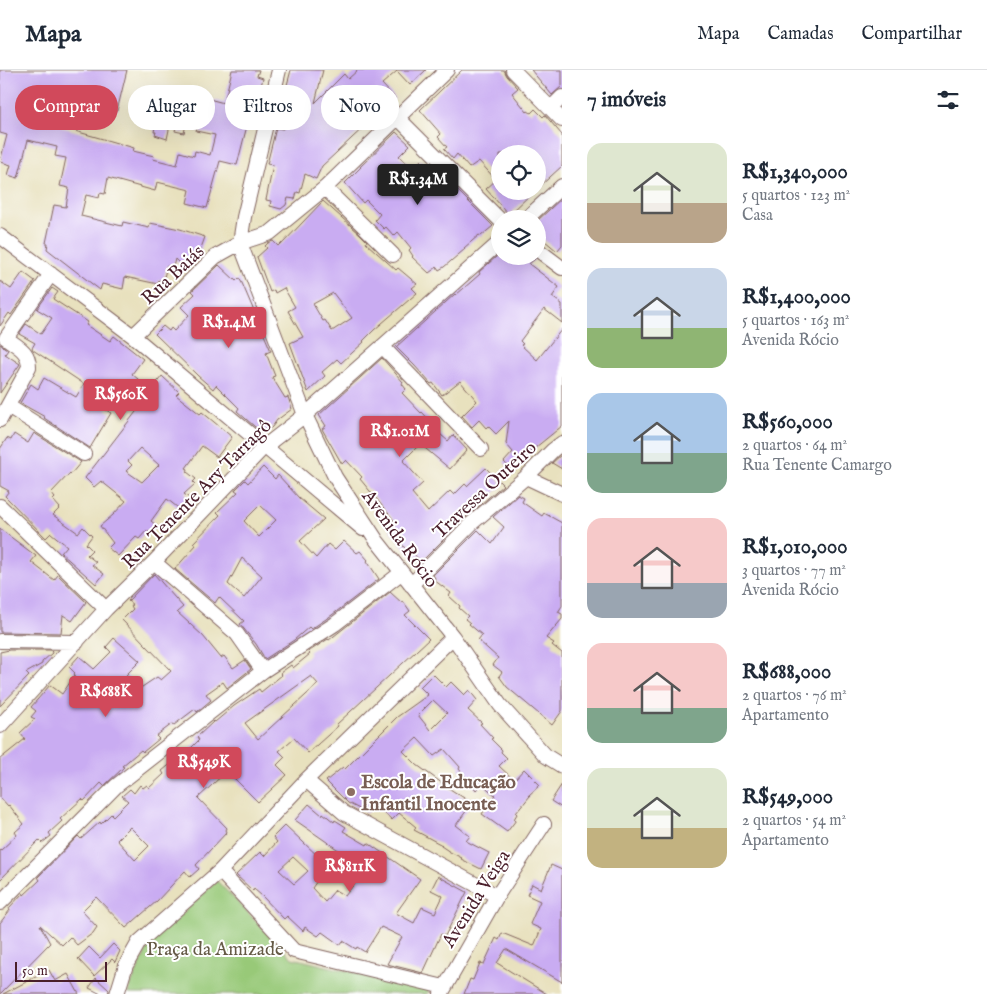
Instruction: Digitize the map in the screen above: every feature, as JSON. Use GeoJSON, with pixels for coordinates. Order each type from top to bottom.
{"type":"FeatureCollection","features":[{"type":"Feature","properties":{"kind":"street"},"geometry":{"type":"LineString","coordinates":[[240,243],[244,217],[279,70]]}},
{"type":"Feature","properties":{"kind":"street","name":"Rua Baiás"},"geometry":{"type":"LineString","coordinates":[[399,115],[447,70]]}},
{"type":"Feature","properties":{"kind":"street"},"geometry":{"type":"LineString","coordinates":[[513,70],[562,120]]}},
{"type":"Feature","properties":{"kind":"street"},"geometry":{"type":"LineString","coordinates":[[551,108],[562,97]]}},
{"type":"Feature","properties":{"kind":"street"},"geometry":{"type":"LineString","coordinates":[[399,119],[491,211]]}},
{"type":"Feature","properties":{"kind":"street","name":"Rua Baiás"},"geometry":{"type":"LineString","coordinates":[[133,336],[216,257],[240,243],[270,232],[325,188],[384,130]]}},
{"type":"Feature","properties":{"kind":"street"},"geometry":{"type":"LineString","coordinates":[[536,210],[562,186]]}},
{"type":"Feature","properties":{"kind":"street"},"geometry":{"type":"LineString","coordinates":[[325,188],[393,255]]}},
{"type":"Feature","properties":{"kind":"street"},"geometry":{"type":"LineString","coordinates":[[0,236],[133,336],[377,541]]}},
{"type":"Feature","properties":{"kind":"street","name":"Avenida Rócio"},"geometry":{"type":"LineString","coordinates":[[240,243],[305,415],[335,477],[377,541],[453,637],[500,705],[546,756],[562,766]]}},
{"type":"Feature","properties":{"kind":"street","name":"Rua Tenente Ary Tarragô"},"geometry":{"type":"LineString","coordinates":[[0,726],[106,609],[154,562],[264,447],[305,415],[491,250]]}},
{"type":"Feature","properties":{"kind":"street"},"geometry":{"type":"LineString","coordinates":[[546,256],[562,268]]}},
{"type":"Feature","properties":{"kind":"street"},"geometry":{"type":"LineString","coordinates":[[0,420],[29,368],[29,359],[25,352],[3,336],[51,274]]}},
{"type":"Feature","properties":{"kind":"street"},"geometry":{"type":"LineString","coordinates":[[382,347],[481,448]]}},
{"type":"Feature","properties":{"kind":"street"},"geometry":{"type":"LineString","coordinates":[[8,406],[84,454]]}},
{"type":"Feature","properties":{"kind":"street","name":"Travessa Outeiro"},"geometry":{"type":"LineString","coordinates":[[412,585],[472,523],[562,443]]}},
{"type":"Feature","properties":{"kind":"street"},"geometry":{"type":"LineString","coordinates":[[526,477],[562,494]]}},
{"type":"Feature","properties":{"kind":"street"},"geometry":{"type":"LineString","coordinates":[[0,506],[106,609]]}},
{"type":"Feature","properties":{"kind":"street"},"geometry":{"type":"LineString","coordinates":[[154,562],[236,634],[263,671]]}},
{"type":"Feature","properties":{"kind":"street"},"geometry":{"type":"LineString","coordinates":[[0,903],[116,786],[263,671],[335,624],[401,573]]}},
{"type":"Feature","properties":{"kind":"street"},"geometry":{"type":"LineString","coordinates":[[117,994],[126,966],[139,942],[220,872],[306,780],[453,637]]}},
{"type":"Feature","properties":{"kind":"street"},"geometry":{"type":"LineString","coordinates":[[0,642],[77,642]]}},
{"type":"Feature","properties":{"kind":"street"},"geometry":{"type":"LineString","coordinates":[[306,780],[344,812],[497,896]]}},
{"type":"Feature","properties":{"kind":"street","name":"Avenida Veiga"},"geometry":{"type":"LineString","coordinates":[[442,991],[497,896],[544,824]]}},
{"type":"Feature","properties":{"kind":"street"},"geometry":{"type":"LineString","coordinates":[[220,872],[294,951],[442,991]]}},
{"type":"Feature","properties":{"kind":"green space","name":"Praça da Amizade"},"geometry":{"type":"Polygon","coordinates":[[[217,881],[292,958],[429,990],[427,994],[129,994],[130,987],[149,945],[217,881]]]}},
{"type":"Feature","properties":{"kind":"building"},"geometry":{"type":"Polygon","coordinates":[[[0,70],[127,70],[118,107],[118,85],[15,85],[15,130],[71,130],[134,148],[133,151],[154,156],[153,159],[177,165],[180,152],[194,156],[195,151],[210,155],[215,135],[196,131],[215,130],[215,101],[224,103],[225,99],[225,130],[246,130],[237,165],[220,161],[207,208],[187,203],[190,190],[157,182],[155,191],[108,178],[105,194],[100,193],[99,198],[86,195],[81,216],[122,226],[123,222],[149,228],[150,223],[180,229],[205,237],[200,251],[183,267],[175,259],[173,267],[167,266],[163,281],[159,280],[158,284],[125,277],[123,289],[102,284],[100,290],[47,249],[48,243],[46,243],[54,205],[66,207],[69,188],[60,186],[66,158],[55,156],[57,147],[28,140],[18,178],[8,175],[11,165],[1,162],[7,135],[0,133],[0,70]]]}},
{"type":"Feature","properties":{"kind":"building"},"geometry":{"type":"Polygon","coordinates":[[[232,70],[259,70],[257,76],[263,78],[261,85],[228,85],[232,70]]]}},
{"type":"Feature","properties":{"kind":"building"},"geometry":{"type":"Polygon","coordinates":[[[291,70],[323,70],[315,103],[321,97],[321,130],[361,130],[322,166],[316,179],[305,174],[300,193],[297,192],[295,199],[288,198],[286,205],[281,209],[270,206],[271,201],[266,200],[273,165],[267,164],[276,130],[311,130],[311,85],[287,85],[291,70]]]}},
{"type":"Feature","properties":{"kind":"building"},"geometry":{"type":"Polygon","coordinates":[[[358,70],[426,70],[410,85],[397,71],[382,84],[333,85],[344,74],[348,79],[358,70]]]}},
{"type":"Feature","properties":{"kind":"building"},"geometry":{"type":"Polygon","coordinates":[[[462,70],[504,70],[518,88],[512,93],[527,112],[531,113],[535,109],[543,117],[545,115],[562,135],[562,166],[546,181],[546,145],[491,145],[491,174],[479,161],[469,168],[457,154],[453,159],[444,149],[447,147],[438,137],[441,134],[420,110],[462,70]]]}},
{"type":"Feature","properties":{"kind":"building"},"geometry":{"type":"Polygon","coordinates":[[[531,70],[562,70],[562,86],[552,95],[531,70]]]}},
{"type":"Feature","properties":{"kind":"building"},"geometry":{"type":"Polygon","coordinates":[[[154,130],[169,130],[167,139],[155,135],[156,132],[154,132],[154,130]]]}},
{"type":"Feature","properties":{"kind":"building"},"geometry":{"type":"Polygon","coordinates":[[[175,130],[185,130],[184,133],[175,130]]]}},
{"type":"Feature","properties":{"kind":"building"},"geometry":{"type":"Polygon","coordinates":[[[396,132],[410,145],[399,156],[413,169],[421,160],[450,189],[453,186],[491,224],[491,228],[481,236],[479,235],[444,267],[439,270],[437,267],[429,273],[412,257],[409,250],[411,248],[398,232],[394,236],[386,227],[384,229],[375,220],[380,214],[366,200],[363,203],[345,183],[396,132]]]}},
{"type":"Feature","properties":{"kind":"building"},"geometry":{"type":"Polygon","coordinates":[[[491,184],[491,195],[486,189],[491,184]]]}},
{"type":"Feature","properties":{"kind":"building"},"geometry":{"type":"Polygon","coordinates":[[[562,198],[562,245],[557,251],[546,242],[546,213],[562,198]]]}},
{"type":"Feature","properties":{"kind":"building"},"geometry":{"type":"Polygon","coordinates":[[[496,200],[525,200],[514,210],[505,210],[496,200]]]}},
{"type":"Feature","properties":{"kind":"building"},"geometry":{"type":"Polygon","coordinates":[[[323,201],[396,270],[398,268],[417,284],[412,288],[417,293],[374,330],[341,363],[337,359],[322,372],[325,376],[308,392],[290,343],[303,337],[288,311],[295,307],[284,288],[275,293],[274,290],[270,292],[257,257],[267,248],[265,246],[268,243],[273,241],[278,246],[323,201]],[[333,293],[313,304],[323,321],[325,320],[332,331],[352,318],[333,293]]]}},
{"type":"Feature","properties":{"kind":"building"},"geometry":{"type":"Polygon","coordinates":[[[491,261],[491,265],[530,265],[559,287],[552,297],[562,304],[562,323],[544,309],[520,341],[523,344],[521,345],[537,360],[562,329],[562,426],[530,452],[528,458],[514,472],[504,462],[513,452],[506,444],[509,421],[496,434],[488,426],[486,428],[479,420],[472,427],[462,416],[477,401],[460,381],[442,395],[433,383],[431,384],[396,347],[480,274],[479,272],[491,261]]]}},
{"type":"Feature","properties":{"kind":"building"},"geometry":{"type":"Polygon","coordinates":[[[219,265],[236,281],[239,278],[242,283],[271,351],[266,353],[275,376],[272,377],[285,398],[288,397],[292,409],[263,434],[237,411],[239,408],[216,385],[213,389],[155,334],[163,326],[169,331],[171,328],[174,331],[189,315],[181,307],[195,294],[192,291],[219,265]]]}},
{"type":"Feature","properties":{"kind":"building"},"geometry":{"type":"Polygon","coordinates":[[[23,272],[35,281],[11,315],[9,313],[0,326],[0,281],[11,289],[23,272]]]}},
{"type":"Feature","properties":{"kind":"building"},"geometry":{"type":"Polygon","coordinates":[[[52,288],[58,292],[53,299],[88,322],[86,325],[110,341],[114,336],[143,359],[132,374],[151,390],[162,376],[179,392],[176,395],[200,414],[202,412],[232,437],[217,457],[202,446],[186,468],[188,469],[187,472],[196,479],[193,482],[195,484],[184,494],[192,500],[182,511],[167,499],[151,521],[157,526],[150,533],[147,530],[139,539],[136,537],[118,556],[108,548],[113,543],[100,526],[126,501],[101,481],[94,487],[85,478],[139,408],[119,392],[106,410],[111,413],[90,448],[45,417],[20,403],[31,384],[38,389],[44,378],[76,397],[84,384],[33,350],[32,348],[35,343],[19,334],[26,324],[41,334],[52,318],[37,309],[52,288]],[[140,448],[128,461],[132,465],[126,471],[142,482],[159,465],[140,448]]]}},
{"type":"Feature","properties":{"kind":"building"},"geometry":{"type":"Polygon","coordinates":[[[0,344],[8,350],[5,354],[20,364],[0,393],[0,344]]]}},
{"type":"Feature","properties":{"kind":"building"},"geometry":{"type":"Polygon","coordinates":[[[382,358],[403,382],[402,384],[406,389],[402,393],[435,426],[433,428],[448,441],[453,435],[467,450],[450,469],[420,444],[403,461],[423,483],[412,493],[428,512],[450,491],[454,495],[465,484],[467,486],[486,468],[503,485],[466,517],[421,562],[412,552],[409,553],[390,530],[397,524],[360,479],[362,477],[346,460],[342,464],[322,429],[326,426],[319,415],[382,358]]]}},
{"type":"Feature","properties":{"kind":"building"},"geometry":{"type":"Polygon","coordinates":[[[34,433],[81,462],[51,493],[55,498],[53,500],[60,508],[53,515],[78,533],[83,527],[92,536],[86,544],[92,550],[87,555],[96,562],[92,565],[104,574],[96,584],[61,553],[67,546],[51,533],[46,538],[5,496],[9,491],[0,486],[0,449],[7,438],[11,440],[14,434],[28,443],[34,433]]]}},
{"type":"Feature","properties":{"kind":"building"},"geometry":{"type":"Polygon","coordinates":[[[562,454],[562,469],[552,463],[562,454]]]}},
{"type":"Feature","properties":{"kind":"building"},"geometry":{"type":"Polygon","coordinates":[[[263,467],[275,479],[278,475],[299,498],[324,519],[300,541],[316,558],[328,544],[335,550],[344,541],[357,553],[360,551],[368,560],[379,579],[332,615],[311,629],[309,627],[294,640],[265,659],[240,624],[244,621],[219,597],[215,603],[175,569],[196,545],[193,543],[220,515],[217,512],[238,492],[235,490],[245,480],[248,483],[263,467]],[[260,505],[244,521],[259,537],[276,520],[260,505]],[[242,558],[228,584],[244,598],[262,576],[242,558]]]}},
{"type":"Feature","properties":{"kind":"building"},"geometry":{"type":"Polygon","coordinates":[[[518,495],[524,498],[522,502],[542,516],[544,513],[562,523],[562,606],[558,612],[562,614],[562,619],[546,638],[554,643],[552,645],[562,653],[562,711],[552,725],[507,687],[499,676],[502,672],[493,665],[498,658],[478,640],[482,635],[469,624],[465,619],[468,616],[449,596],[451,593],[434,580],[433,575],[478,530],[492,544],[504,527],[493,517],[518,495]]]}},
{"type":"Feature","properties":{"kind":"building"},"geometry":{"type":"Polygon","coordinates":[[[0,529],[36,556],[31,562],[54,580],[58,575],[86,602],[72,621],[63,615],[61,633],[0,632],[0,529]]]}},
{"type":"Feature","properties":{"kind":"building"},"geometry":{"type":"Polygon","coordinates":[[[154,574],[183,607],[177,612],[203,636],[221,658],[224,656],[233,668],[245,660],[251,669],[227,688],[223,682],[206,694],[211,700],[197,712],[195,709],[156,736],[159,739],[143,752],[141,750],[122,766],[124,767],[104,786],[101,783],[84,801],[82,799],[60,819],[62,821],[49,833],[51,836],[42,843],[39,840],[0,880],[0,851],[17,835],[15,832],[24,824],[0,797],[0,759],[25,739],[20,733],[35,719],[31,717],[36,711],[31,707],[50,685],[62,694],[75,675],[69,667],[79,656],[94,669],[111,652],[106,647],[114,638],[140,661],[126,675],[139,689],[157,677],[161,680],[171,671],[122,620],[133,609],[131,606],[133,605],[128,601],[154,574]]]}},
{"type":"Feature","properties":{"kind":"building"},"geometry":{"type":"Polygon","coordinates":[[[390,592],[402,603],[403,601],[410,611],[405,615],[429,639],[308,753],[294,738],[279,751],[285,757],[277,765],[287,775],[258,802],[227,771],[198,798],[227,828],[227,832],[196,865],[199,869],[190,877],[185,871],[157,901],[126,928],[96,897],[82,911],[97,927],[93,933],[77,945],[70,937],[62,945],[40,925],[50,943],[0,994],[0,923],[10,910],[9,908],[23,893],[24,895],[40,880],[38,877],[78,836],[81,839],[111,814],[113,816],[128,801],[122,796],[130,789],[134,793],[140,785],[143,788],[147,785],[149,788],[164,774],[162,771],[186,753],[199,740],[197,737],[214,721],[259,689],[261,692],[282,675],[280,673],[291,665],[293,668],[310,654],[308,652],[329,640],[390,592]],[[311,676],[245,723],[258,739],[318,684],[311,676]],[[130,827],[117,840],[135,860],[149,846],[130,827]]]}},
{"type":"Feature","properties":{"kind":"building"},"geometry":{"type":"Polygon","coordinates":[[[9,650],[51,650],[52,653],[42,664],[26,673],[29,676],[0,706],[0,652],[9,650]]]}},
{"type":"Feature","properties":{"kind":"building"},"geometry":{"type":"Polygon","coordinates":[[[433,674],[446,687],[451,682],[464,695],[469,690],[477,700],[468,710],[482,723],[480,724],[507,758],[499,766],[514,780],[524,769],[540,785],[529,795],[516,813],[514,819],[516,820],[507,832],[482,814],[495,795],[482,784],[476,790],[459,769],[460,767],[444,749],[434,756],[417,738],[403,751],[417,765],[472,803],[456,825],[470,836],[466,841],[489,853],[481,869],[414,830],[416,827],[399,813],[392,820],[376,805],[367,813],[348,803],[326,781],[343,767],[345,769],[397,717],[428,695],[420,687],[433,674]],[[433,700],[418,715],[430,730],[447,713],[433,700]]]}},
{"type":"Feature","properties":{"kind":"building"},"geometry":{"type":"Polygon","coordinates":[[[562,784],[562,808],[551,801],[562,784]]]}},
{"type":"Feature","properties":{"kind":"building"},"geometry":{"type":"Polygon","coordinates":[[[309,804],[322,815],[323,813],[334,822],[335,820],[346,827],[343,831],[367,845],[368,843],[420,879],[396,913],[414,923],[422,907],[435,913],[443,896],[431,890],[438,876],[467,892],[445,936],[441,934],[423,973],[387,964],[402,937],[381,927],[365,952],[343,941],[340,945],[322,932],[318,936],[305,927],[303,931],[287,916],[284,919],[262,896],[254,889],[253,891],[236,875],[260,852],[264,856],[277,842],[273,837],[285,825],[321,859],[315,864],[324,871],[312,888],[325,902],[335,890],[345,896],[366,869],[295,820],[309,804]],[[293,857],[279,870],[294,884],[308,871],[293,857]]]}},
{"type":"Feature","properties":{"kind":"building"},"geometry":{"type":"Polygon","coordinates":[[[551,865],[562,870],[562,982],[506,949],[497,963],[547,994],[464,994],[470,979],[473,980],[480,963],[484,964],[496,938],[499,940],[502,933],[534,946],[541,929],[530,924],[540,901],[527,895],[532,884],[541,889],[551,865]]]}},
{"type":"Feature","properties":{"kind":"building"},"geometry":{"type":"Polygon","coordinates":[[[113,944],[120,951],[115,962],[112,959],[94,976],[78,959],[89,947],[100,958],[113,944]]]}},
{"type":"Feature","properties":{"kind":"building"},"geometry":{"type":"Polygon","coordinates":[[[49,970],[55,981],[68,974],[79,994],[3,994],[49,970]]]}},
{"type":"Feature","properties":{"kind":"building"},"geometry":{"type":"Polygon","coordinates":[[[96,978],[109,990],[108,994],[101,994],[89,988],[96,978]]]}},
{"type":"Feature","properties":{"kind":"place","name":"Escola de Educação Infantil Inocente"},"geometry":{"type":"Point","coordinates":[351,792]}}]}
